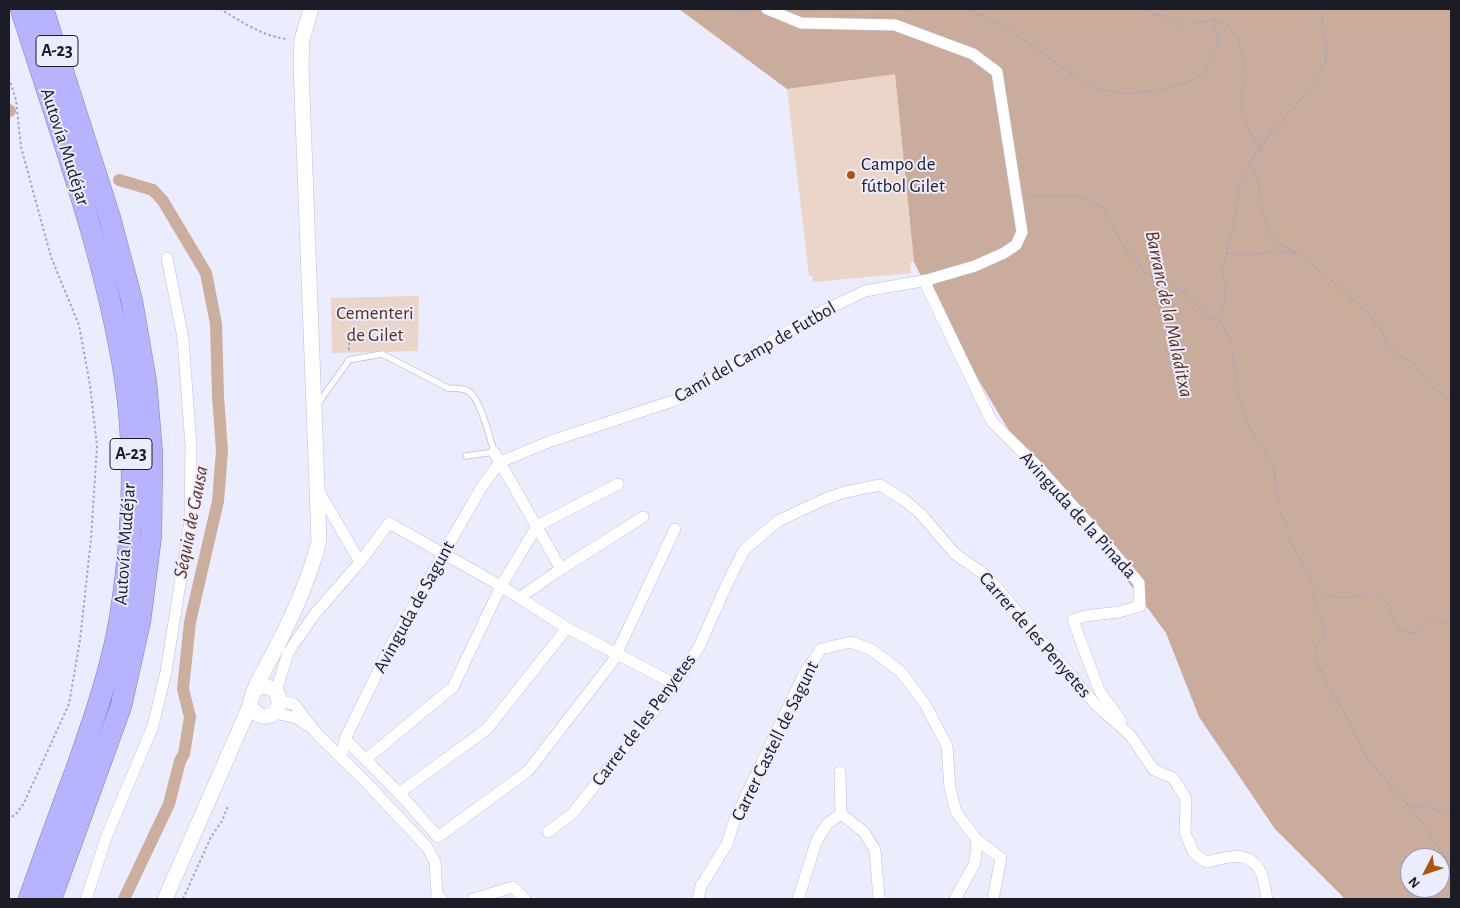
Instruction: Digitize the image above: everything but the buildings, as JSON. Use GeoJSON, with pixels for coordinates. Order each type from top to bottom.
{"type":"FeatureCollection","features":[{"type":"Feature","properties":{"kind":"highway","name":"Autovía Mudéjar"},"geometry":{"type":"LineString","coordinates":[[21,9],[90,227],[112,309],[125,380],[131,456],[129,540],[119,619],[100,703],[29,899]]}},
{"type":"Feature","properties":{"kind":"highway","name":"Autovía Mudéjar"},"geometry":{"type":"LineString","coordinates":[[43,9],[110,218],[132,301],[146,382],[152,454],[151,534],[140,621],[121,706],[51,899]]}},
{"type":"Feature","properties":{"kind":"street"},"geometry":{"type":"LineString","coordinates":[[165,899],[250,706],[250,696],[256,689],[280,641],[313,564],[320,541],[302,66],[302,40],[311,9]]}},
{"type":"Feature","properties":{"kind":"street","name":"Camí del Camp de Futbol"},"geometry":{"type":"LineString","coordinates":[[497,457],[679,398],[815,315],[865,291],[927,280],[975,266],[1004,253],[1016,245],[1022,232],[997,72],[973,54],[894,25],[801,23],[766,9]]}},
{"type":"Feature","properties":{"kind":"street"},"geometry":{"type":"LineString","coordinates":[[86,899],[107,835],[153,726],[166,672],[190,521],[191,446],[183,338],[167,258]]}},
{"type":"Feature","properties":{"kind":"street","name":"Avinguda de la Pinada"},"geometry":{"type":"LineString","coordinates":[[927,280],[927,287],[992,422],[1058,489],[1139,584],[1140,606],[1119,612],[1085,616],[1073,620],[1099,690],[1130,735]]}},
{"type":"Feature","properties":{"kind":"street"},"geometry":{"type":"LineString","coordinates":[[497,457],[561,569]]}},
{"type":"Feature","properties":{"kind":"street","name":"Avinguda de Sagunt"},"geometry":{"type":"LineString","coordinates":[[341,758],[344,738],[389,649],[497,457]]}},
{"type":"Feature","properties":{"kind":"street"},"geometry":{"type":"LineString","coordinates":[[366,759],[453,687],[501,586],[537,526],[618,484]]}},
{"type":"Feature","properties":{"kind":"street","name":"Carrer de les Penyetes"},"geometry":{"type":"LineString","coordinates":[[548,832],[573,813],[674,684],[699,647],[744,550],[778,521],[825,498],[880,485],[904,500],[921,514],[955,554],[988,577],[1096,705],[1130,735],[1154,770],[1174,778],[1186,799],[1185,833],[1194,854],[1206,862],[1234,855],[1248,858],[1260,869],[1267,899]]}},
{"type":"Feature","properties":{"kind":"street"},"geometry":{"type":"LineString","coordinates":[[318,490],[360,562]]}},
{"type":"Feature","properties":{"kind":"street"},"geometry":{"type":"LineString","coordinates":[[519,598],[644,517]]}},
{"type":"Feature","properties":{"kind":"street"},"geometry":{"type":"LineString","coordinates":[[227,756],[273,702],[288,653],[314,614],[360,562],[389,523],[501,586],[567,628],[674,684]]}},
{"type":"Feature","properties":{"kind":"street"},"geometry":{"type":"LineString","coordinates":[[344,738],[399,793],[438,837],[528,771],[613,660],[675,529]]}},
{"type":"Feature","properties":{"kind":"street"},"geometry":{"type":"LineString","coordinates":[[399,793],[487,729],[567,628]]}},
{"type":"Feature","properties":{"kind":"street"},"geometry":{"type":"LineString","coordinates":[[273,702],[275,668],[280,641]]}},
{"type":"Feature","properties":{"kind":"street","name":"Carrer Castell de Sagunt"},"geometry":{"type":"LineString","coordinates":[[698,899],[701,886],[726,844],[735,819],[804,674],[821,649],[851,642],[872,650],[901,672],[926,704],[947,746],[950,790],[956,812],[976,840],[1001,858],[993,899]]}},
{"type":"Feature","properties":{"kind":"street"},"geometry":{"type":"LineString","coordinates":[[256,689],[265,686],[273,702],[317,734],[363,779],[427,847],[434,862],[437,895],[441,899]]}},
{"type":"Feature","properties":{"kind":"street"},"geometry":{"type":"LineString","coordinates":[[250,706],[254,712],[273,702]]}},
{"type":"Feature","properties":{"kind":"street"},"geometry":{"type":"LineString","coordinates":[[840,772],[841,814]]}},
{"type":"Feature","properties":{"kind":"street"},"geometry":{"type":"LineString","coordinates":[[798,899],[817,840],[827,824],[841,814]]}},
{"type":"Feature","properties":{"kind":"street"},"geometry":{"type":"LineString","coordinates":[[841,814],[864,832],[875,850],[878,899]]}},
{"type":"Feature","properties":{"kind":"street"},"geometry":{"type":"LineString","coordinates":[[955,899],[975,863],[976,840]]}},
{"type":"Feature","properties":{"kind":"street"},"geometry":{"type":"LineString","coordinates":[[473,899],[513,887],[525,899]]}},
{"type":"Feature","properties":{"kind":"lane"},"geometry":{"type":"LineString","coordinates":[[315,406],[349,360],[382,354],[448,388],[460,388],[469,391],[476,399],[497,457],[466,456]]}},
{"type":"Feature","properties":{"kind":"path"},"geometry":{"type":"LineString","coordinates":[[220,9],[256,30],[281,38],[302,40]]}},
{"type":"Feature","properties":{"kind":"path"},"geometry":{"type":"LineString","coordinates":[[701,9],[751,11],[754,9]]}},
{"type":"Feature","properties":{"kind":"path"},"geometry":{"type":"LineString","coordinates":[[968,9],[1007,28],[1070,72],[1100,90],[1127,94],[1157,90],[1189,82],[1204,71],[1219,41],[1213,20]]}},
{"type":"Feature","properties":{"kind":"path"},"geometry":{"type":"LineString","coordinates":[[1147,9],[1182,25],[1213,20],[1224,23],[1239,40],[1246,69],[1240,100],[1249,129],[1259,149]]}},
{"type":"Feature","properties":{"kind":"path"},"geometry":{"type":"LineString","coordinates":[[1218,319],[1224,307],[1223,268],[1234,222],[1239,189],[1250,161],[1306,94],[1326,64],[1326,47],[1322,25],[1324,9]]}},
{"type":"Feature","properties":{"kind":"path"},"geometry":{"type":"LineString","coordinates":[[9,78],[16,100],[21,147],[51,257],[79,325],[90,385],[97,446],[81,631],[69,704],[24,803],[17,814],[9,819]]}},
{"type":"Feature","properties":{"kind":"path"},"geometry":{"type":"LineString","coordinates":[[1250,161],[1259,184],[1260,199],[1270,234],[1280,244],[1298,254],[1324,274],[1358,304],[1378,324],[1389,348],[1414,364],[1435,390],[1451,400]]}},
{"type":"Feature","properties":{"kind":"path"},"geometry":{"type":"LineString","coordinates":[[1018,197],[1075,195],[1102,207],[1127,251],[1146,273],[1167,281],[1187,294],[1210,318],[1218,319],[1229,336],[1238,396],[1243,412],[1252,431],[1273,465],[1280,508],[1293,546],[1312,587],[1316,609],[1326,632],[1322,640],[1316,645],[1315,657],[1365,756],[1419,818],[1451,866]]}},
{"type":"Feature","properties":{"kind":"path"},"geometry":{"type":"LineString","coordinates":[[1226,254],[1249,256],[1277,250],[1298,254]]}},
{"type":"Feature","properties":{"kind":"path"},"geometry":{"type":"LineString","coordinates":[[349,360],[350,337]]}},
{"type":"Feature","properties":{"kind":"path"},"geometry":{"type":"LineString","coordinates":[[1312,587],[1323,594],[1333,597],[1350,597],[1368,592],[1378,592],[1389,605],[1392,618],[1399,630],[1414,633],[1426,623],[1441,621],[1451,626]]}},
{"type":"Feature","properties":{"kind":"path"},"geometry":{"type":"LineString","coordinates":[[183,899],[211,837],[222,821],[228,806]]}},
{"type":"Feature","properties":{"kind":"path"},"geometry":{"type":"LineString","coordinates":[[1408,806],[1422,806],[1451,815]]}},
{"type":"Feature","properties":{"kind":"green space","name":"Campo de fútbol Gilet"},"geometry":{"type":"Polygon","coordinates":[[[895,73],[914,262],[910,263],[911,273],[813,282],[812,276],[809,276],[787,89],[895,73]]]}},
{"type":"Feature","properties":{"kind":"green space","name":"Cementeri de Gilet"},"geometry":{"type":"Polygon","coordinates":[[[419,296],[418,351],[332,353],[331,298],[419,296]]]}},
{"type":"Feature","properties":{"kind":"shaded area"},"geometry":{"type":"Polygon","coordinates":[[[679,9],[1451,9],[1451,899],[1345,899],[1275,829],[1199,717],[1166,633],[1070,503],[1020,449],[943,321],[914,262],[895,74],[787,89],[679,9]]]}},
{"type":"Feature","properties":{"kind":"waterway","name":"Barranc de la Maladitxa"},"geometry":{"type":"LineString","coordinates":[[792,15],[894,11],[1011,47],[1104,141],[1142,249],[1162,343],[1168,397],[1190,438],[1211,490],[1225,518],[1238,577],[1252,602],[1263,641],[1277,674],[1312,739],[1391,833],[1400,854]]}},
{"type":"Feature","properties":{"kind":"waterway","name":"Séquia de Gausa"},"geometry":{"type":"LineString","coordinates":[[119,180],[153,190],[163,201],[206,273],[216,324],[222,451],[218,501],[190,622],[183,689],[190,717],[184,754],[180,761],[169,804],[124,899]]}},
{"type":"Feature","properties":{"kind":"waterway"},"geometry":{"type":"LineString","coordinates":[[1277,674],[1301,664],[1325,649],[1343,629],[1372,566],[1414,561],[1451,545]]}},
{"type":"Feature","properties":{"kind":"place","name":"Campo de fútbol Gilet"},"geometry":{"type":"Point","coordinates":[851,175]}}]}
